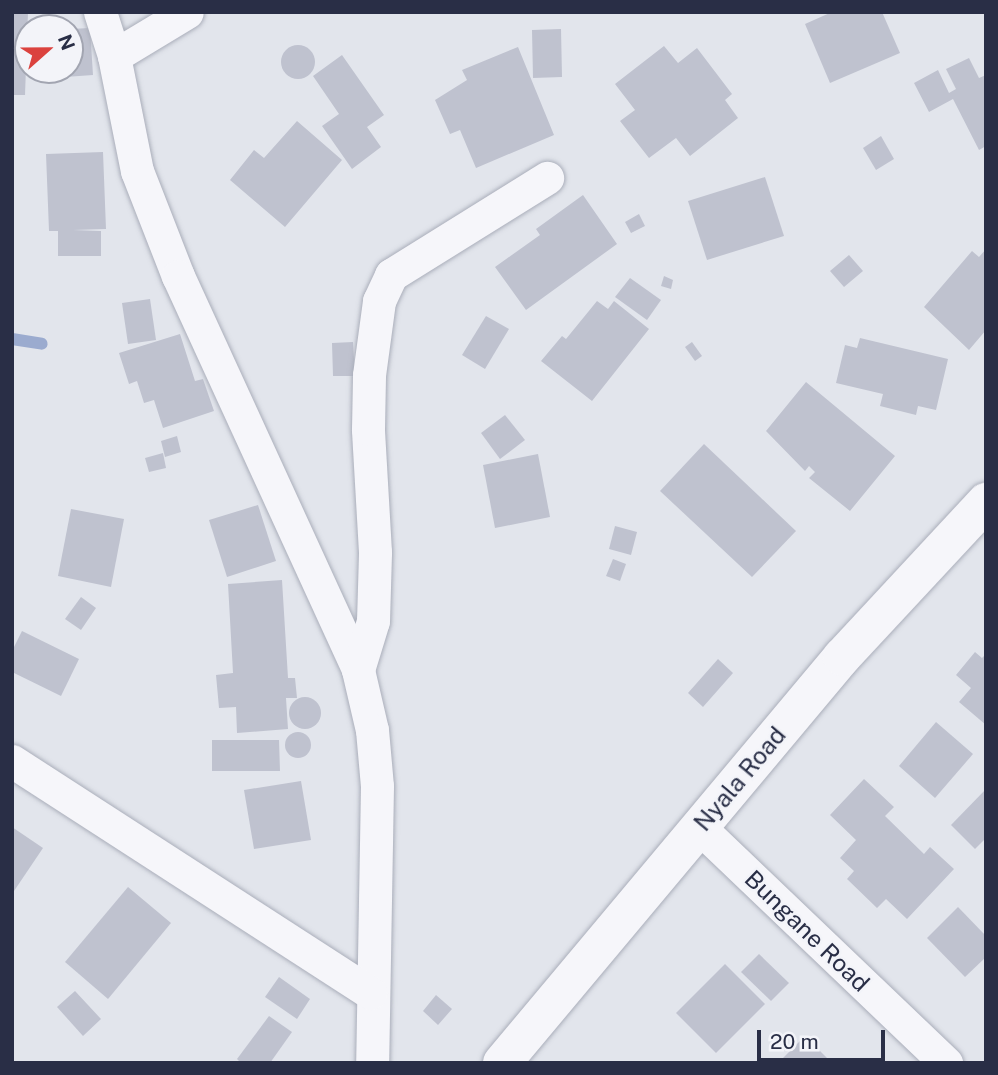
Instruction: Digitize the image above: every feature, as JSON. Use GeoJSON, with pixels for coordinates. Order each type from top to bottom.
{"type":"FeatureCollection","features":[{"type":"Feature","properties":{"kind":"street"},"geometry":{"type":"LineString","coordinates":[[100,12],[114,55],[136,171],[178,276],[358,670],[372,730],[377,786],[378,885],[370,993],[372,1063]]}},
{"type":"Feature","properties":{"kind":"street"},"geometry":{"type":"LineString","coordinates":[[114,55],[187,12]]}},
{"type":"Feature","properties":{"kind":"street"},"geometry":{"type":"LineString","coordinates":[[358,670],[373,621],[375,552],[368,402],[379,301],[391,275],[547,178]]}},
{"type":"Feature","properties":{"kind":"street","name":"Nyala Road"},"geometry":{"type":"LineString","coordinates":[[502,1063],[842,657],[986,502]]}},
{"type":"Feature","properties":{"kind":"street"},"geometry":{"type":"LineString","coordinates":[[12,761],[370,993]]}},
{"type":"Feature","properties":{"kind":"street","name":"Bungane Road"},"geometry":{"type":"LineString","coordinates":[[699,827],[946,1063]]}},
{"type":"Feature","properties":{"kind":"building"},"geometry":{"type":"Polygon","coordinates":[[[12,12],[28,12],[14,14],[14,84],[25,84],[25,95],[12,95],[12,12]]]}},
{"type":"Feature","properties":{"kind":"building"},"geometry":{"type":"Polygon","coordinates":[[[832,12],[882,12],[900,53],[830,83],[805,24],[832,12]]]}},
{"type":"Feature","properties":{"kind":"building"},"geometry":{"type":"Polygon","coordinates":[[[84,28],[90,28],[93,75],[84,76],[84,28]]]}},
{"type":"Feature","properties":{"kind":"building"},"geometry":{"type":"Polygon","coordinates":[[[561,29],[562,77],[533,78],[532,30],[561,29]]]}},
{"type":"Feature","properties":{"kind":"building"},"geometry":{"type":"Polygon","coordinates":[[[298,45],[310,50],[315,62],[310,74],[298,79],[286,74],[281,62],[286,50],[298,45]]]}},
{"type":"Feature","properties":{"kind":"building"},"geometry":{"type":"Polygon","coordinates":[[[664,46],[678,63],[697,48],[732,94],[725,100],[738,118],[690,156],[676,138],[649,158],[620,121],[635,110],[615,84],[664,46]]]}},
{"type":"Feature","properties":{"kind":"building"},"geometry":{"type":"Polygon","coordinates":[[[518,47],[554,135],[476,168],[460,130],[450,134],[435,100],[467,80],[462,70],[518,47]]]}},
{"type":"Feature","properties":{"kind":"building"},"geometry":{"type":"Polygon","coordinates":[[[342,55],[384,115],[367,127],[381,147],[352,169],[322,126],[339,114],[313,76],[342,55]]]}},
{"type":"Feature","properties":{"kind":"building"},"geometry":{"type":"Polygon","coordinates":[[[969,58],[979,78],[986,75],[986,146],[979,150],[953,99],[929,112],[914,83],[938,70],[949,93],[956,89],[946,69],[969,58]]]}},
{"type":"Feature","properties":{"kind":"building"},"geometry":{"type":"Polygon","coordinates":[[[297,121],[342,160],[285,227],[230,180],[254,150],[264,158],[297,121]]]}},
{"type":"Feature","properties":{"kind":"building"},"geometry":{"type":"Polygon","coordinates":[[[881,136],[894,159],[876,170],[863,148],[881,136]]]}},
{"type":"Feature","properties":{"kind":"building"},"geometry":{"type":"Polygon","coordinates":[[[103,152],[106,229],[73,230],[101,231],[101,256],[58,256],[58,231],[49,231],[46,154],[103,152]]]}},
{"type":"Feature","properties":{"kind":"building"},"geometry":{"type":"Polygon","coordinates":[[[765,177],[784,236],[707,260],[688,201],[765,177]]]}},
{"type":"Feature","properties":{"kind":"building"},"geometry":{"type":"Polygon","coordinates":[[[583,195],[617,244],[526,310],[495,267],[540,235],[536,229],[583,195]]]}},
{"type":"Feature","properties":{"kind":"building"},"geometry":{"type":"Polygon","coordinates":[[[639,214],[645,226],[631,233],[625,222],[639,214]]]}},
{"type":"Feature","properties":{"kind":"building"},"geometry":{"type":"Polygon","coordinates":[[[986,249],[986,330],[969,350],[924,307],[972,251],[979,257],[986,249]]]}},
{"type":"Feature","properties":{"kind":"building"},"geometry":{"type":"Polygon","coordinates":[[[849,255],[863,271],[844,287],[830,271],[849,255]]]}},
{"type":"Feature","properties":{"kind":"building"},"geometry":{"type":"Polygon","coordinates":[[[664,276],[673,280],[671,289],[661,286],[664,276]]]}},
{"type":"Feature","properties":{"kind":"building"},"geometry":{"type":"Polygon","coordinates":[[[630,278],[661,300],[647,320],[615,297],[630,278]]]}},
{"type":"Feature","properties":{"kind":"building"},"geometry":{"type":"Polygon","coordinates":[[[150,299],[156,340],[128,344],[122,303],[150,299]]]}},
{"type":"Feature","properties":{"kind":"building"},"geometry":{"type":"Polygon","coordinates":[[[597,301],[608,309],[614,301],[649,329],[592,401],[541,361],[562,336],[566,339],[597,301]]]}},
{"type":"Feature","properties":{"kind":"building"},"geometry":{"type":"Polygon","coordinates":[[[486,316],[509,329],[485,369],[462,355],[486,316]]]}},
{"type":"Feature","properties":{"kind":"building"},"geometry":{"type":"Polygon","coordinates":[[[180,334],[195,381],[203,379],[214,411],[163,428],[154,400],[144,403],[137,381],[129,384],[119,353],[180,334]]]}},
{"type":"Feature","properties":{"kind":"building"},"geometry":{"type":"Polygon","coordinates":[[[860,338],[948,359],[936,410],[918,406],[916,415],[880,406],[883,394],[836,383],[845,345],[857,348],[860,338]]]}},
{"type":"Feature","properties":{"kind":"building"},"geometry":{"type":"Polygon","coordinates":[[[353,342],[355,376],[333,376],[332,343],[353,342]]]}},
{"type":"Feature","properties":{"kind":"building"},"geometry":{"type":"Polygon","coordinates":[[[692,342],[702,356],[695,361],[685,347],[692,342]]]}},
{"type":"Feature","properties":{"kind":"building"},"geometry":{"type":"Polygon","coordinates":[[[806,382],[895,456],[850,511],[809,478],[815,472],[809,466],[805,471],[766,431],[806,382]]]}},
{"type":"Feature","properties":{"kind":"building"},"geometry":{"type":"Polygon","coordinates":[[[505,415],[525,440],[500,459],[481,433],[505,415]]]}},
{"type":"Feature","properties":{"kind":"building"},"geometry":{"type":"Polygon","coordinates":[[[177,436],[181,452],[165,457],[161,441],[177,436]]]}},
{"type":"Feature","properties":{"kind":"building"},"geometry":{"type":"Polygon","coordinates":[[[704,444],[796,531],[752,577],[660,491],[704,444]]]}},
{"type":"Feature","properties":{"kind":"building"},"geometry":{"type":"Polygon","coordinates":[[[163,453],[166,468],[149,472],[145,458],[163,453]]]}},
{"type":"Feature","properties":{"kind":"building"},"geometry":{"type":"Polygon","coordinates":[[[538,454],[550,517],[495,528],[483,465],[538,454]]]}},
{"type":"Feature","properties":{"kind":"building"},"geometry":{"type":"Polygon","coordinates":[[[258,505],[276,561],[227,577],[209,520],[258,505]]]}},
{"type":"Feature","properties":{"kind":"building"},"geometry":{"type":"Polygon","coordinates":[[[71,509],[124,519],[111,587],[58,576],[71,509]]]}},
{"type":"Feature","properties":{"kind":"building"},"geometry":{"type":"Polygon","coordinates":[[[615,526],[637,532],[631,555],[609,549],[615,526]]]}},
{"type":"Feature","properties":{"kind":"building"},"geometry":{"type":"Polygon","coordinates":[[[613,559],[626,564],[620,581],[606,576],[613,559]]]}},
{"type":"Feature","properties":{"kind":"building"},"geometry":{"type":"Polygon","coordinates":[[[282,580],[288,678],[295,678],[297,698],[286,698],[288,729],[237,733],[236,707],[219,708],[216,675],[233,673],[228,584],[282,580]]]}},
{"type":"Feature","properties":{"kind":"building"},"geometry":{"type":"Polygon","coordinates":[[[81,597],[96,608],[81,630],[65,619],[81,597]]]}},
{"type":"Feature","properties":{"kind":"building"},"geometry":{"type":"Polygon","coordinates":[[[22,631],[79,659],[61,696],[12,672],[12,651],[22,631]]]}},
{"type":"Feature","properties":{"kind":"building"},"geometry":{"type":"Polygon","coordinates":[[[975,652],[982,658],[986,654],[986,725],[959,702],[971,688],[956,675],[975,652]]]}},
{"type":"Feature","properties":{"kind":"building"},"geometry":{"type":"Polygon","coordinates":[[[718,659],[733,673],[703,707],[688,693],[718,659]]]}},
{"type":"Feature","properties":{"kind":"building"},"geometry":{"type":"Polygon","coordinates":[[[305,697],[316,702],[321,713],[316,724],[305,729],[294,724],[289,713],[294,702],[305,697]]]}},
{"type":"Feature","properties":{"kind":"building"},"geometry":{"type":"Polygon","coordinates":[[[936,722],[973,754],[935,798],[899,766],[936,722]]]}},
{"type":"Feature","properties":{"kind":"building"},"geometry":{"type":"Polygon","coordinates":[[[298,732],[307,736],[311,745],[307,754],[298,758],[289,754],[285,745],[289,736],[298,732]]]}},
{"type":"Feature","properties":{"kind":"building"},"geometry":{"type":"Polygon","coordinates":[[[212,740],[279,740],[280,771],[212,771],[212,740]]]}},
{"type":"Feature","properties":{"kind":"building"},"geometry":{"type":"Polygon","coordinates":[[[864,779],[894,807],[885,816],[924,854],[930,847],[954,869],[907,919],[886,899],[877,908],[847,879],[854,871],[840,858],[856,840],[830,815],[864,779]]]}},
{"type":"Feature","properties":{"kind":"building"},"geometry":{"type":"Polygon","coordinates":[[[301,781],[311,840],[254,849],[244,790],[301,781]]]}},
{"type":"Feature","properties":{"kind":"building"},"geometry":{"type":"Polygon","coordinates":[[[986,789],[986,838],[975,849],[951,825],[986,789]]]}},
{"type":"Feature","properties":{"kind":"building"},"geometry":{"type":"Polygon","coordinates":[[[12,827],[43,848],[12,894],[12,827]]]}},
{"type":"Feature","properties":{"kind":"building"},"geometry":{"type":"Polygon","coordinates":[[[128,887],[171,923],[108,999],[65,962],[128,887]]]}},
{"type":"Feature","properties":{"kind":"building"},"geometry":{"type":"Polygon","coordinates":[[[958,907],[986,936],[986,957],[965,977],[927,938],[958,907]]]}},
{"type":"Feature","properties":{"kind":"building"},"geometry":{"type":"Polygon","coordinates":[[[759,954],[789,983],[771,1001],[741,972],[759,954]]]}},
{"type":"Feature","properties":{"kind":"building"},"geometry":{"type":"Polygon","coordinates":[[[725,964],[765,1004],[716,1053],[676,1013],[725,964]]]}},
{"type":"Feature","properties":{"kind":"building"},"geometry":{"type":"Polygon","coordinates":[[[279,977],[310,999],[297,1019],[265,997],[279,977]]]}},
{"type":"Feature","properties":{"kind":"building"},"geometry":{"type":"Polygon","coordinates":[[[75,991],[101,1019],[83,1036],[57,1007],[75,991]]]}},
{"type":"Feature","properties":{"kind":"building"},"geometry":{"type":"Polygon","coordinates":[[[436,995],[452,1009],[438,1025],[423,1011],[436,995]]]}},
{"type":"Feature","properties":{"kind":"building"},"geometry":{"type":"Polygon","coordinates":[[[269,1016],[292,1032],[270,1063],[241,1063],[237,1059],[269,1016]]]}},
{"type":"Feature","properties":{"kind":"building"},"geometry":{"type":"Polygon","coordinates":[[[805,1036],[832,1063],[778,1063],[805,1036]]]}},
{"type":"Feature","properties":{"kind":"waterway"},"geometry":{"type":"LineString","coordinates":[[12,339],[42,344]]}}]}
